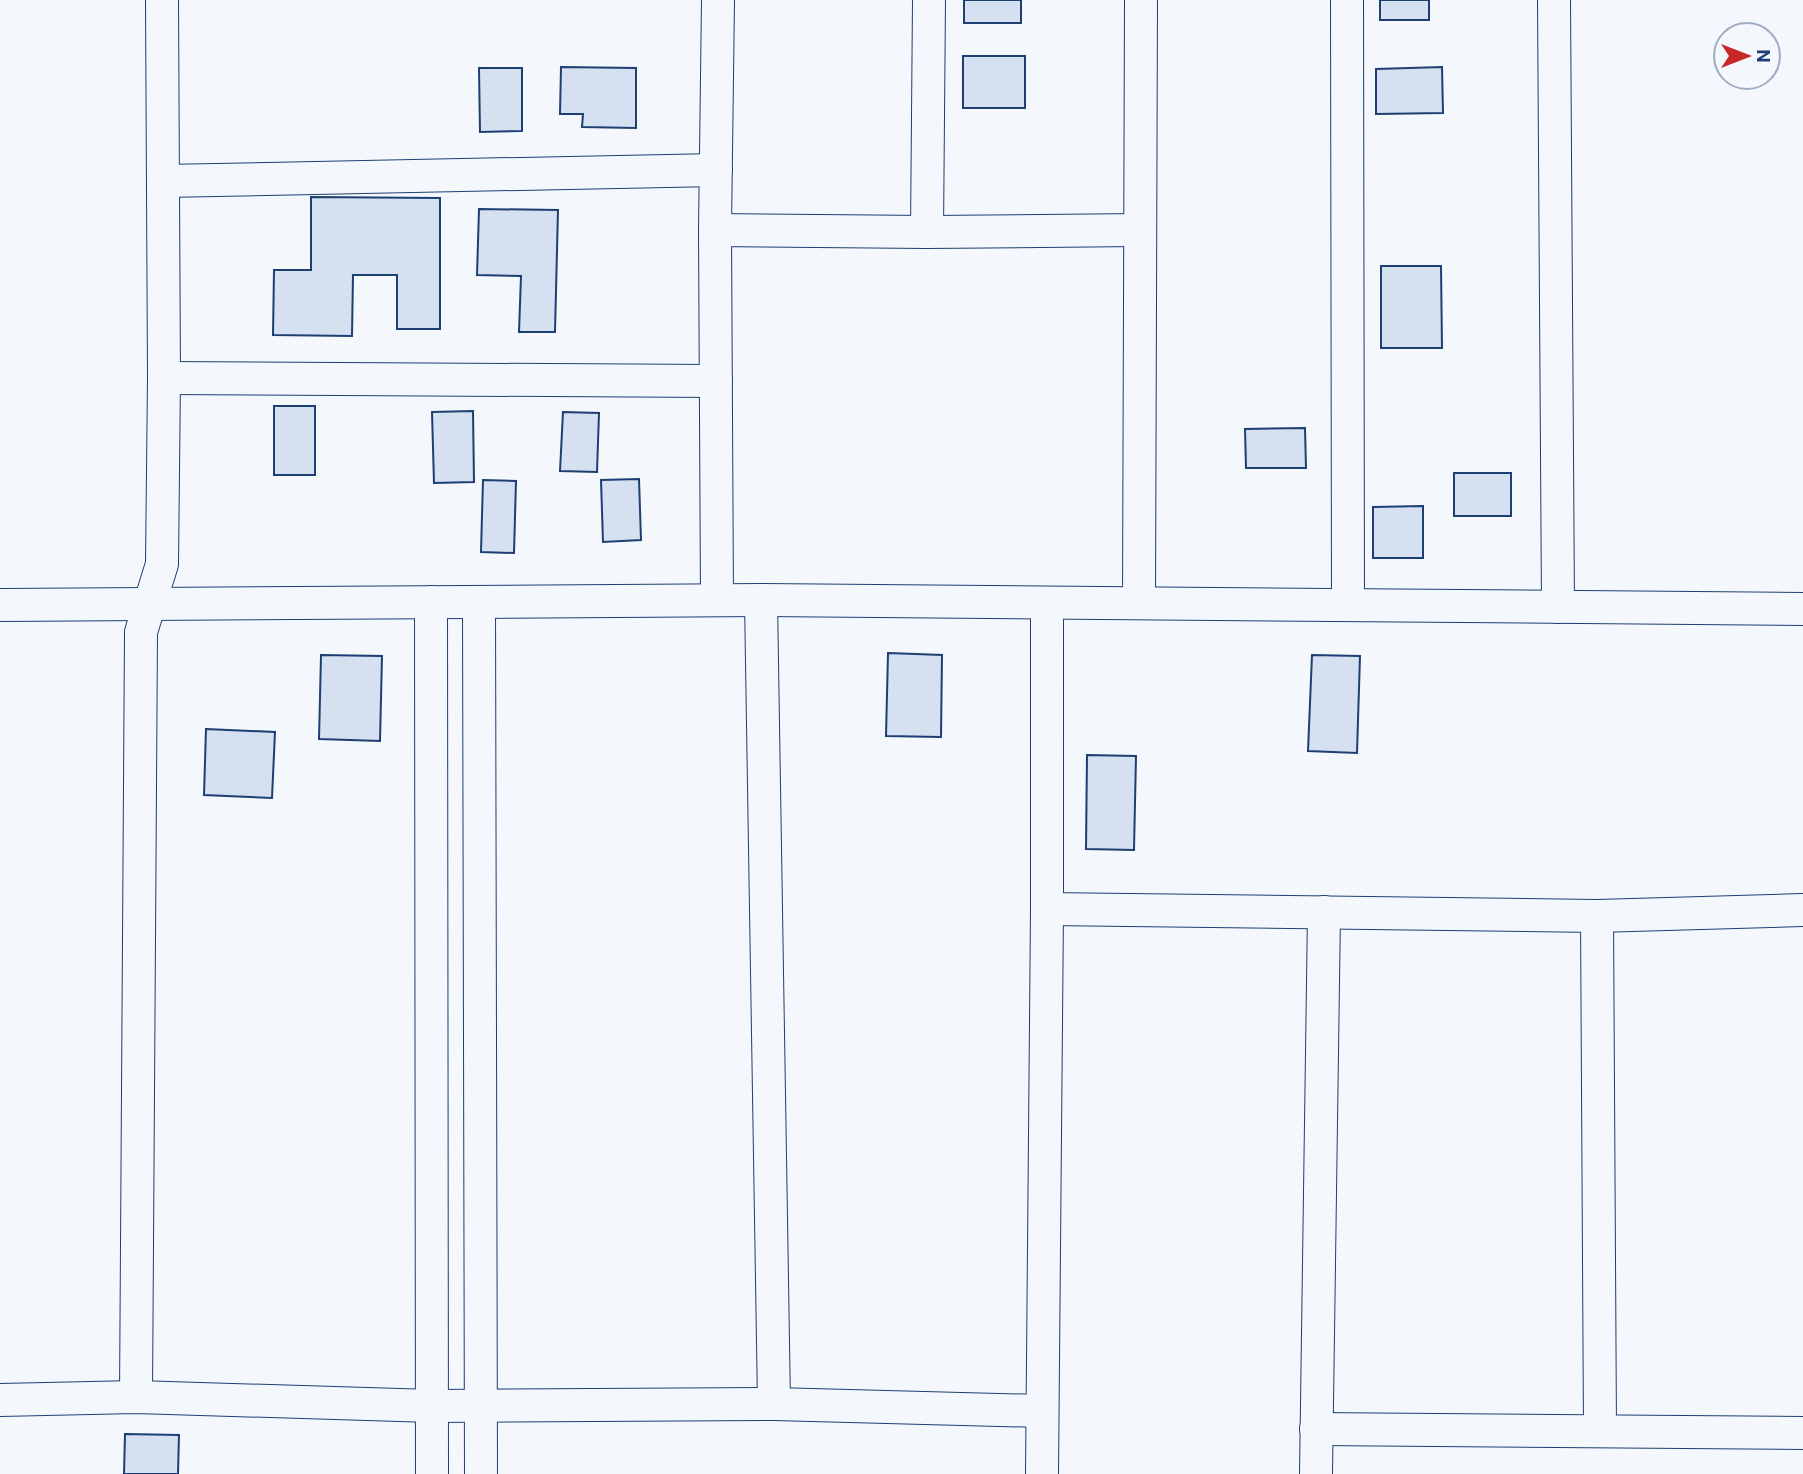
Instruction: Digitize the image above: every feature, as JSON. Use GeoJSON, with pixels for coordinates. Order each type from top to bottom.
{"type":"FeatureCollection","features":[{"type":"Feature","properties":{"kind":"street"},"geometry":{"type":"LineString","coordinates":[[136,1397],[141,632],[162,564],[162,0]]}},
{"type":"Feature","properties":{"kind":"street"},"geometry":{"type":"LineString","coordinates":[[717,600],[715,230],[718,0]]}},
{"type":"Feature","properties":{"kind":"street"},"geometry":{"type":"LineString","coordinates":[[927,232],[929,0]]}},
{"type":"Feature","properties":{"kind":"street"},"geometry":{"type":"LineString","coordinates":[[1139,603],[1141,0]]}},
{"type":"Feature","properties":{"kind":"street"},"geometry":{"type":"LineString","coordinates":[[1347,0],[1348,605]]}},
{"type":"Feature","properties":{"kind":"street"},"geometry":{"type":"LineString","coordinates":[[1554,0],[1558,607]]}},
{"type":"Feature","properties":{"kind":"street"},"geometry":{"type":"LineString","coordinates":[[163,181],[716,170]]}},
{"type":"Feature","properties":{"kind":"street"},"geometry":{"type":"LineString","coordinates":[[715,230],[1140,230]]}},
{"type":"Feature","properties":{"kind":"street"},"geometry":{"type":"LineString","coordinates":[[164,378],[716,380]]}},
{"type":"Feature","properties":{"kind":"street"},"geometry":{"type":"LineString","coordinates":[[0,605],[761,600],[1803,609]]}},
{"type":"Feature","properties":{"kind":"street"},"geometry":{"type":"LineString","coordinates":[[761,600],[774,1404]]}},
{"type":"Feature","properties":{"kind":"street"},"geometry":{"type":"LineString","coordinates":[[431,602],[432,1474]]}},
{"type":"Feature","properties":{"kind":"street"},"geometry":{"type":"LineString","coordinates":[[479,602],[481,1474]]}},
{"type":"Feature","properties":{"kind":"street"},"geometry":{"type":"LineString","coordinates":[[1042,1474],[1047,604]]}},
{"type":"Feature","properties":{"kind":"street"},"geometry":{"type":"LineString","coordinates":[[1047,909],[1597,916],[1803,910]]}},
{"type":"Feature","properties":{"kind":"street"},"geometry":{"type":"LineString","coordinates":[[1316,1474],[1324,912]]}},
{"type":"Feature","properties":{"kind":"street"},"geometry":{"type":"LineString","coordinates":[[1597,916],[1600,1430]]}},
{"type":"Feature","properties":{"kind":"street"},"geometry":{"type":"LineString","coordinates":[[0,1400],[136,1397],[432,1406],[774,1404],[1041,1411]]}},
{"type":"Feature","properties":{"kind":"street"},"geometry":{"type":"LineString","coordinates":[[1316,1429],[1803,1433]]}},
{"type":"Feature","properties":{"kind":"building"},"geometry":{"type":"Polygon","coordinates":[[[964,0],[1021,0],[1021,23],[964,23],[964,0]]]}},
{"type":"Feature","properties":{"kind":"building"},"geometry":{"type":"Polygon","coordinates":[[[1380,0],[1429,0],[1429,20],[1380,20],[1380,0]]]}},
{"type":"Feature","properties":{"kind":"building"},"geometry":{"type":"Polygon","coordinates":[[[963,56],[1025,56],[1025,108],[963,108],[963,56]]]}},
{"type":"Feature","properties":{"kind":"building"},"geometry":{"type":"Polygon","coordinates":[[[561,67],[636,68],[636,128],[582,127],[583,114],[560,114],[561,67]]]}},
{"type":"Feature","properties":{"kind":"building"},"geometry":{"type":"Polygon","coordinates":[[[1442,67],[1443,113],[1376,114],[1376,69],[1442,67]]]}},
{"type":"Feature","properties":{"kind":"building"},"geometry":{"type":"Polygon","coordinates":[[[479,68],[522,68],[522,131],[480,132],[479,68]]]}},
{"type":"Feature","properties":{"kind":"building"},"geometry":{"type":"Polygon","coordinates":[[[311,197],[440,198],[440,329],[397,329],[397,275],[353,275],[352,336],[273,335],[274,270],[311,270],[311,197]]]}},
{"type":"Feature","properties":{"kind":"building"},"geometry":{"type":"Polygon","coordinates":[[[479,209],[558,210],[555,332],[519,332],[521,276],[477,275],[479,209]]]}},
{"type":"Feature","properties":{"kind":"building"},"geometry":{"type":"Polygon","coordinates":[[[1381,266],[1441,266],[1442,348],[1381,348],[1381,266]]]}},
{"type":"Feature","properties":{"kind":"building"},"geometry":{"type":"Polygon","coordinates":[[[274,406],[315,406],[315,475],[274,475],[274,406]]]}},
{"type":"Feature","properties":{"kind":"building"},"geometry":{"type":"Polygon","coordinates":[[[473,411],[474,482],[434,483],[432,412],[473,411]]]}},
{"type":"Feature","properties":{"kind":"building"},"geometry":{"type":"Polygon","coordinates":[[[563,412],[599,413],[597,472],[560,471],[563,412]]]}},
{"type":"Feature","properties":{"kind":"building"},"geometry":{"type":"Polygon","coordinates":[[[1305,428],[1306,468],[1246,468],[1245,429],[1305,428]]]}},
{"type":"Feature","properties":{"kind":"building"},"geometry":{"type":"Polygon","coordinates":[[[1454,473],[1511,473],[1511,516],[1454,516],[1454,473]]]}},
{"type":"Feature","properties":{"kind":"building"},"geometry":{"type":"Polygon","coordinates":[[[639,479],[641,540],[603,542],[601,480],[639,479]]]}},
{"type":"Feature","properties":{"kind":"building"},"geometry":{"type":"Polygon","coordinates":[[[483,480],[516,481],[514,553],[481,552],[483,480]]]}},
{"type":"Feature","properties":{"kind":"building"},"geometry":{"type":"Polygon","coordinates":[[[1423,506],[1423,558],[1373,558],[1373,507],[1423,506]]]}},
{"type":"Feature","properties":{"kind":"building"},"geometry":{"type":"Polygon","coordinates":[[[888,653],[942,655],[941,737],[886,736],[888,653]]]}},
{"type":"Feature","properties":{"kind":"building"},"geometry":{"type":"Polygon","coordinates":[[[321,655],[382,656],[380,741],[319,739],[321,655]]]}},
{"type":"Feature","properties":{"kind":"building"},"geometry":{"type":"Polygon","coordinates":[[[1312,655],[1360,656],[1357,753],[1308,751],[1312,655]]]}},
{"type":"Feature","properties":{"kind":"building"},"geometry":{"type":"Polygon","coordinates":[[[206,729],[275,732],[272,798],[204,795],[206,729]]]}},
{"type":"Feature","properties":{"kind":"building"},"geometry":{"type":"Polygon","coordinates":[[[1087,755],[1136,756],[1134,850],[1086,849],[1087,755]]]}},
{"type":"Feature","properties":{"kind":"building"},"geometry":{"type":"Polygon","coordinates":[[[125,1434],[179,1435],[178,1474],[124,1474],[125,1434]]]}}]}
